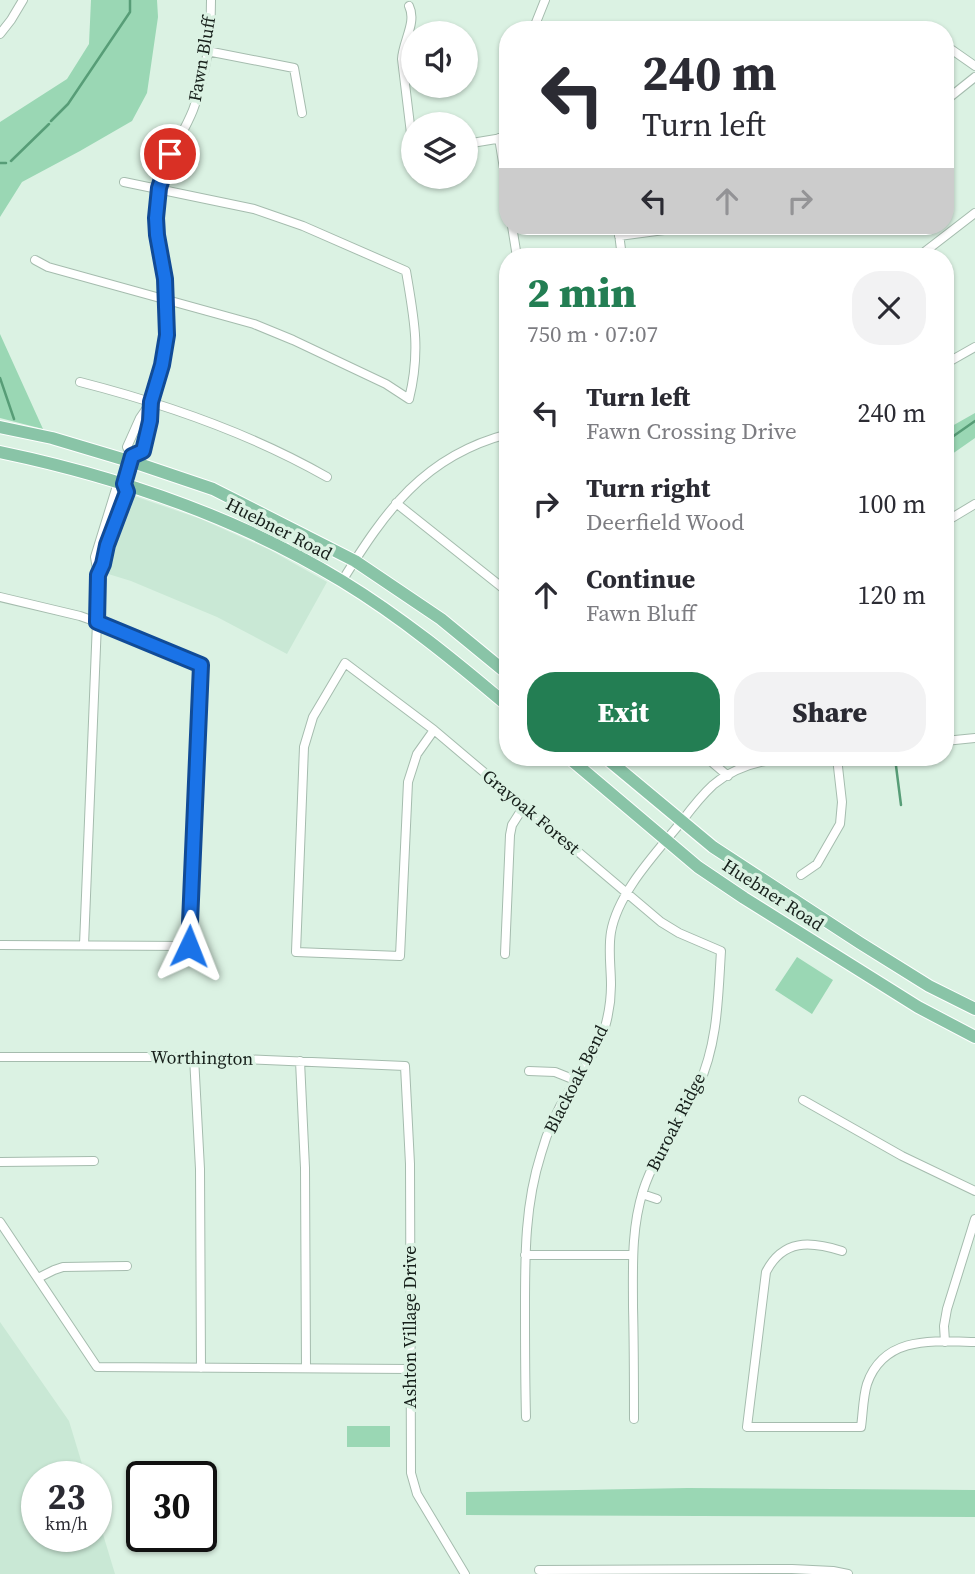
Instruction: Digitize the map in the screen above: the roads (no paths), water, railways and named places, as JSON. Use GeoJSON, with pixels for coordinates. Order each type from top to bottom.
{"type":"FeatureCollection","features":[{"type":"Feature","properties":{"kind":"main road","name":"Huebner Road"},"geometry":{"type":"LineString","coordinates":[[0,427],[131,459],[213,489],[355,561],[441,619],[499,667]]}},
{"type":"Feature","properties":{"kind":"main road","name":"Huebner Road"},"geometry":{"type":"LineString","coordinates":[[0,452],[47,461],[204,511],[282,548],[342,581],[426,639],[499,699]]}},
{"type":"Feature","properties":{"kind":"main road","name":"Huebner Road"},"geometry":{"type":"LineString","coordinates":[[578,766],[698,867],[836,957],[918,1007],[975,1037]]}},
{"type":"Feature","properties":{"kind":"main road","name":"Huebner Road"},"geometry":{"type":"LineString","coordinates":[[616,766],[713,847],[929,986],[975,1009]]}},
{"type":"Feature","properties":{"kind":"street"},"geometry":{"type":"LineString","coordinates":[[0,34],[23,0]]}},
{"type":"Feature","properties":{"kind":"street","name":"Fawn Bluff"},"geometry":{"type":"LineString","coordinates":[[151,402],[140,418],[127,447],[131,459],[143,451],[167,335],[165,279],[156,218],[159,188],[170,154],[192,113],[201,82],[211,20],[211,0]]}},
{"type":"Feature","properties":{"kind":"street"},"geometry":{"type":"LineString","coordinates":[[537,21],[545,0]]}},
{"type":"Feature","properties":{"kind":"street"},"geometry":{"type":"LineString","coordinates":[[408,112],[402,59],[413,14],[409,6]]}},
{"type":"Feature","properties":{"kind":"street"},"geometry":{"type":"LineString","coordinates":[[206,51],[294,68],[302,113]]}},
{"type":"Feature","properties":{"kind":"street"},"geometry":{"type":"LineString","coordinates":[[954,51],[975,66]]}},
{"type":"Feature","properties":{"kind":"street"},"geometry":{"type":"LineString","coordinates":[[954,94],[975,77]]}},
{"type":"Feature","properties":{"kind":"street"},"geometry":{"type":"LineString","coordinates":[[478,142],[499,138]]}},
{"type":"Feature","properties":{"kind":"street"},"geometry":{"type":"LineString","coordinates":[[35,260],[48,267],[254,324],[386,384],[409,399],[414,378],[416,337],[406,271],[303,226],[254,209],[124,181]]}},
{"type":"Feature","properties":{"kind":"street"},"geometry":{"type":"LineString","coordinates":[[954,229],[975,213]]}},
{"type":"Feature","properties":{"kind":"street"},"geometry":{"type":"LineString","coordinates":[[621,248],[619,236],[626,235]]}},
{"type":"Feature","properties":{"kind":"street"},"geometry":{"type":"LineString","coordinates":[[930,248],[946,235]]}},
{"type":"Feature","properties":{"kind":"street"},"geometry":{"type":"LineString","coordinates":[[954,359],[975,347]]}},
{"type":"Feature","properties":{"kind":"street"},"geometry":{"type":"LineString","coordinates":[[80,382],[217,424],[294,458],[327,477]]}},
{"type":"Feature","properties":{"kind":"street"},"geometry":{"type":"LineString","coordinates":[[342,581],[384,516],[419,480],[459,452],[499,437]]}},
{"type":"Feature","properties":{"kind":"street"},"geometry":{"type":"LineString","coordinates":[[84,945],[97,622],[96,551],[116,489],[124,485],[131,459]]}},
{"type":"Feature","properties":{"kind":"street"},"geometry":{"type":"LineString","coordinates":[[396,503],[499,585]]}},
{"type":"Feature","properties":{"kind":"street"},"geometry":{"type":"LineString","coordinates":[[954,517],[975,504]]}},
{"type":"Feature","properties":{"kind":"street"},"geometry":{"type":"LineString","coordinates":[[0,597],[80,616],[201,665],[189,946],[0,945]]}},
{"type":"Feature","properties":{"kind":"street","name":"Grayoak Forest"},"geometry":{"type":"LineString","coordinates":[[434,730],[417,754],[408,782],[400,956],[296,952],[304,747],[313,717],[345,663],[434,730],[661,922],[721,951]]}},
{"type":"Feature","properties":{"kind":"street"},"geometry":{"type":"LineString","coordinates":[[954,740],[975,738]]}},
{"type":"Feature","properties":{"kind":"street"},"geometry":{"type":"LineString","coordinates":[[716,766],[728,776]]}},
{"type":"Feature","properties":{"kind":"street","name":"Blackoak Bend"},"geometry":{"type":"LineString","coordinates":[[526,1417],[525,1255],[526,1221],[532,1187],[548,1131],[566,1094],[593,1055],[605,1027],[611,998],[609,956],[616,913],[627,893],[694,805],[714,785],[749,766]]}},
{"type":"Feature","properties":{"kind":"street"},"geometry":{"type":"LineString","coordinates":[[801,875],[817,864],[839,824],[842,802],[838,766]]}},
{"type":"Feature","properties":{"kind":"street"},"geometry":{"type":"LineString","coordinates":[[505,954],[510,835],[512,824],[524,806]]}},
{"type":"Feature","properties":{"kind":"street","name":"Buroak Ridge"},"geometry":{"type":"LineString","coordinates":[[634,1419],[634,1233],[642,1194],[651,1168],[687,1108],[708,1060],[715,1032],[721,951]]}},
{"type":"Feature","properties":{"kind":"street","name":"Worthington"},"geometry":{"type":"LineString","coordinates":[[0,1057],[194,1057],[405,1066]]}},
{"type":"Feature","properties":{"kind":"street"},"geometry":{"type":"LineString","coordinates":[[194,1057],[200,1169],[201,1368]]}},
{"type":"Feature","properties":{"kind":"street"},"geometry":{"type":"LineString","coordinates":[[300,1061],[305,1168],[306,1368]]}},
{"type":"Feature","properties":{"kind":"street","name":"Ashton Village Drive"},"geometry":{"type":"LineString","coordinates":[[405,1066],[410,1164],[410,1465],[416,1494],[465,1574]]}},
{"type":"Feature","properties":{"kind":"street"},"geometry":{"type":"LineString","coordinates":[[529,1071],[555,1072],[575,1080]]}},
{"type":"Feature","properties":{"kind":"street"},"geometry":{"type":"LineString","coordinates":[[803,1100],[902,1156],[975,1191]]}},
{"type":"Feature","properties":{"kind":"street"},"geometry":{"type":"LineString","coordinates":[[0,1161],[94,1161]]}},
{"type":"Feature","properties":{"kind":"street"},"geometry":{"type":"LineString","coordinates":[[642,1194],[657,1199]]}},
{"type":"Feature","properties":{"kind":"street"},"geometry":{"type":"LineString","coordinates":[[945,1342],[947,1309],[975,1219]]}},
{"type":"Feature","properties":{"kind":"street"},"geometry":{"type":"LineString","coordinates":[[0,1222],[97,1367],[411,1368]]}},
{"type":"Feature","properties":{"kind":"street"},"geometry":{"type":"LineString","coordinates":[[842,1251],[827,1246],[797,1245],[785,1249],[772,1261],[766,1272],[747,1427],[861,1427],[867,1384],[873,1372],[891,1353],[915,1343],[975,1342]]}},
{"type":"Feature","properties":{"kind":"street"},"geometry":{"type":"LineString","coordinates":[[525,1255],[633,1255]]}},
{"type":"Feature","properties":{"kind":"street"},"geometry":{"type":"LineString","coordinates":[[38,1278],[63,1267],[127,1266]]}},
{"type":"Feature","properties":{"kind":"street"},"geometry":{"type":"LineString","coordinates":[[539,1570],[792,1569],[848,1574]]}},
{"type":"Feature","properties":{"kind":"waterway"},"geometry":{"type":"LineString","coordinates":[[51,121],[68,104],[130,12],[130,0]]}},
{"type":"Feature","properties":{"kind":"waterway"},"geometry":{"type":"LineString","coordinates":[[11,161],[49,124]]}},
{"type":"Feature","properties":{"kind":"waterway"},"geometry":{"type":"LineString","coordinates":[[0,163],[6,163]]}},
{"type":"Feature","properties":{"kind":"waterway"},"geometry":{"type":"LineString","coordinates":[[0,378],[14,419]]}},
{"type":"Feature","properties":{"kind":"waterway"},"geometry":{"type":"LineString","coordinates":[[954,436],[975,421]]}},
{"type":"Feature","properties":{"kind":"waterway"},"geometry":{"type":"LineString","coordinates":[[896,766],[901,805]]}}]}
